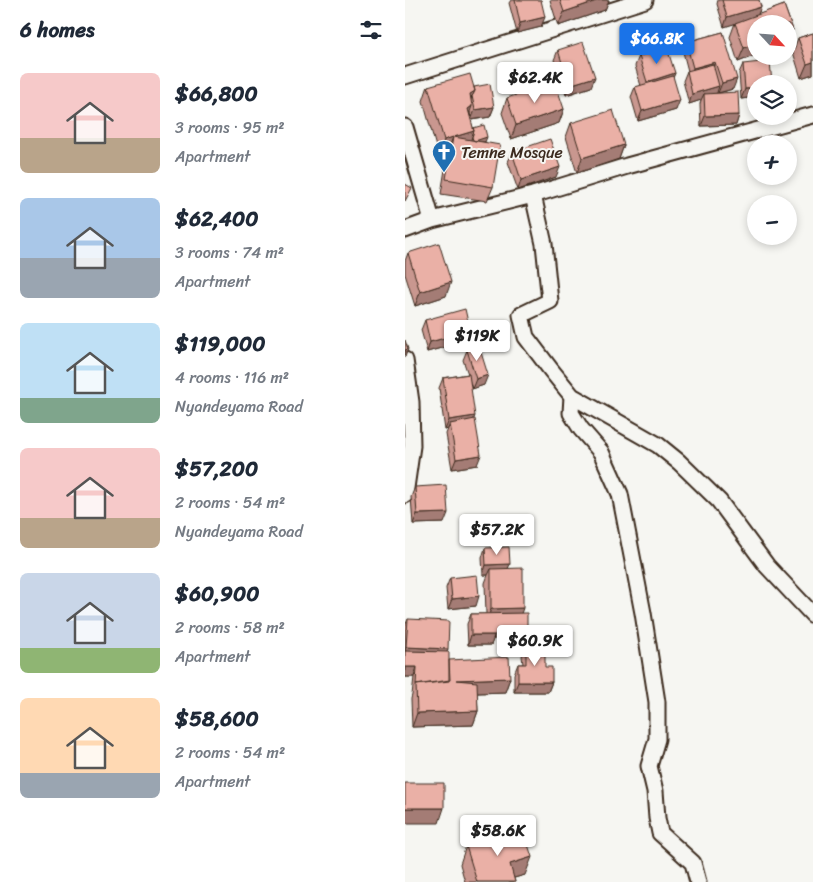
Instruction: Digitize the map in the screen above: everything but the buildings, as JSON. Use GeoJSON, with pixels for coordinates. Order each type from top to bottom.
{"type":"FeatureCollection","features":[{"type":"Feature","properties":{"kind":"street"},"geometry":{"type":"LineString","coordinates":[[405,76],[645,0]]}},
{"type":"Feature","properties":{"kind":"street"},"geometry":{"type":"LineString","coordinates":[[405,230],[433,220],[533,195],[627,166],[813,115]]}},
{"type":"Feature","properties":{"kind":"street"},"geometry":{"type":"LineString","coordinates":[[405,127],[433,220]]}},
{"type":"Feature","properties":{"kind":"street"},"geometry":{"type":"LineString","coordinates":[[533,195],[544,244],[550,302],[521,315],[526,337],[572,396],[658,445],[679,462],[719,501],[767,566],[813,615]]}},
{"type":"Feature","properties":{"kind":"street"},"geometry":{"type":"LineString","coordinates":[[405,360],[411,402],[412,446],[405,495]]}},
{"type":"Feature","properties":{"kind":"street"},"geometry":{"type":"LineString","coordinates":[[572,396],[571,414],[601,452],[620,494],[643,613],[657,702],[657,739],[649,766],[655,791],[660,833],[693,863],[699,882]]}},
{"type":"Feature","properties":{"kind":"place","name":"Temne Mosque"},"geometry":{"type":"Point","coordinates":[444,173]}}]}
